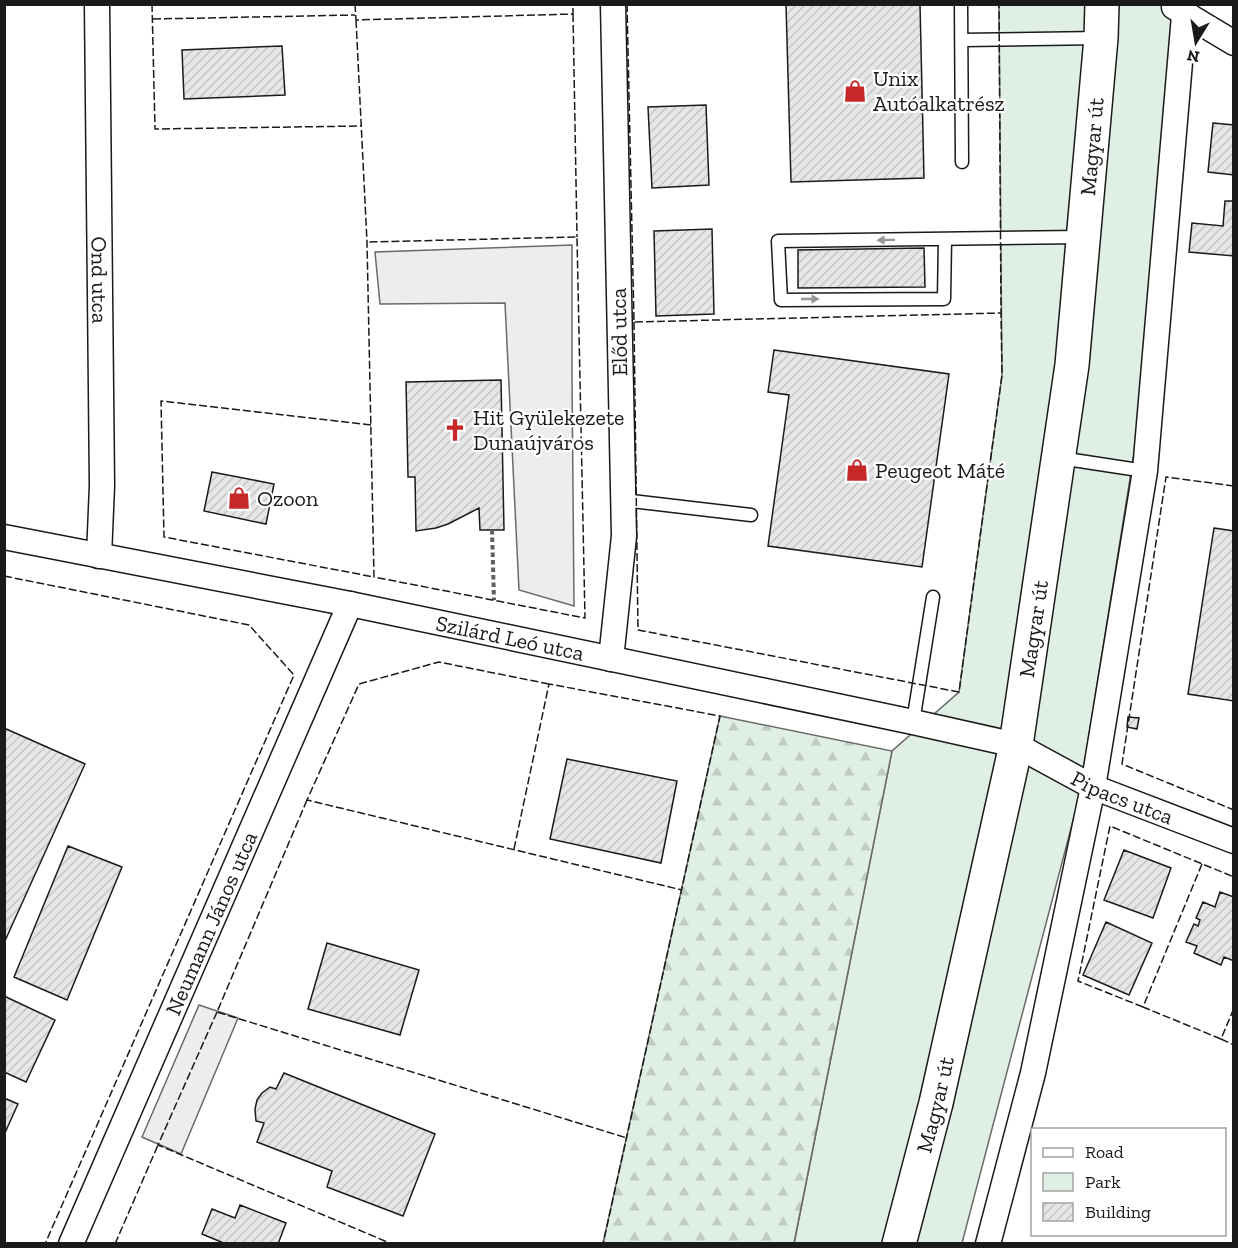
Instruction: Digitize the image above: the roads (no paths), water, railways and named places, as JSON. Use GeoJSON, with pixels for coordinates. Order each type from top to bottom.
{"type":"FeatureCollection","features":[{"type":"Feature","properties":{"kind":"street","name":"Ond utca"},"geometry":{"type":"LineString","coordinates":[[97,4],[102,486],[99,556]]}},
{"type":"Feature","properties":{"kind":"street","name":"Előd utca"},"geometry":{"type":"LineString","coordinates":[[611,659],[624,536],[613,4]]}},
{"type":"Feature","properties":{"kind":"street","name":"Magyar út"},"geometry":{"type":"LineString","coordinates":[[899,1244],[936,1103],[1016,745],[1072,365],[1101,38],[1102,4]]}},
{"type":"Feature","properties":{"kind":"street"},"geometry":{"type":"LineString","coordinates":[[988,1244],[1033,1073],[1093,787],[1145,471],[1162,278],[1180,8],[1233,43]]}},
{"type":"Feature","properties":{"kind":"street","name":"Szilárd Leó utca"},"geometry":{"type":"LineString","coordinates":[[4,537],[350,604],[1016,745]]}},
{"type":"Feature","properties":{"kind":"street","name":"Neumann János utca"},"geometry":{"type":"LineString","coordinates":[[71,1244],[350,604]]}},
{"type":"Feature","properties":{"kind":"street","name":"Pipacs utca"},"geometry":{"type":"LineString","coordinates":[[1016,745],[1093,787],[1233,841]]}},
{"type":"Feature","properties":{"kind":"lane"},"geometry":{"type":"LineString","coordinates":[[961,4],[962,162]]}},
{"type":"Feature","properties":{"kind":"lane"},"geometry":{"type":"LineString","coordinates":[[962,40],[1101,38]]}},
{"type":"Feature","properties":{"kind":"lane"},"geometry":{"type":"LineString","coordinates":[[945,239],[944,299],[781,300],[778,241],[1084,237]]}},
{"type":"Feature","properties":{"kind":"lane"},"geometry":{"type":"LineString","coordinates":[[1059,458],[1145,471]]}},
{"type":"Feature","properties":{"kind":"lane"},"geometry":{"type":"LineString","coordinates":[[623,500],[751,515]]}},
{"type":"Feature","properties":{"kind":"lane"},"geometry":{"type":"LineString","coordinates":[[913,722],[933,597]]}},
{"type":"Feature","properties":{"kind":"place","name":"Unix Autóalkatrész"},"geometry":{"type":"Point","coordinates":[855,91]}},
{"type":"Feature","properties":{"kind":"place","name":"Hit Gyülekezete Dunaújváros"},"geometry":{"type":"Point","coordinates":[455,430]}},
{"type":"Feature","properties":{"kind":"place","name":"Peugeot Máté"},"geometry":{"type":"Point","coordinates":[857,470]}},
{"type":"Feature","properties":{"kind":"place","name":"Ozoon"},"geometry":{"type":"Point","coordinates":[239,498]}}]}
